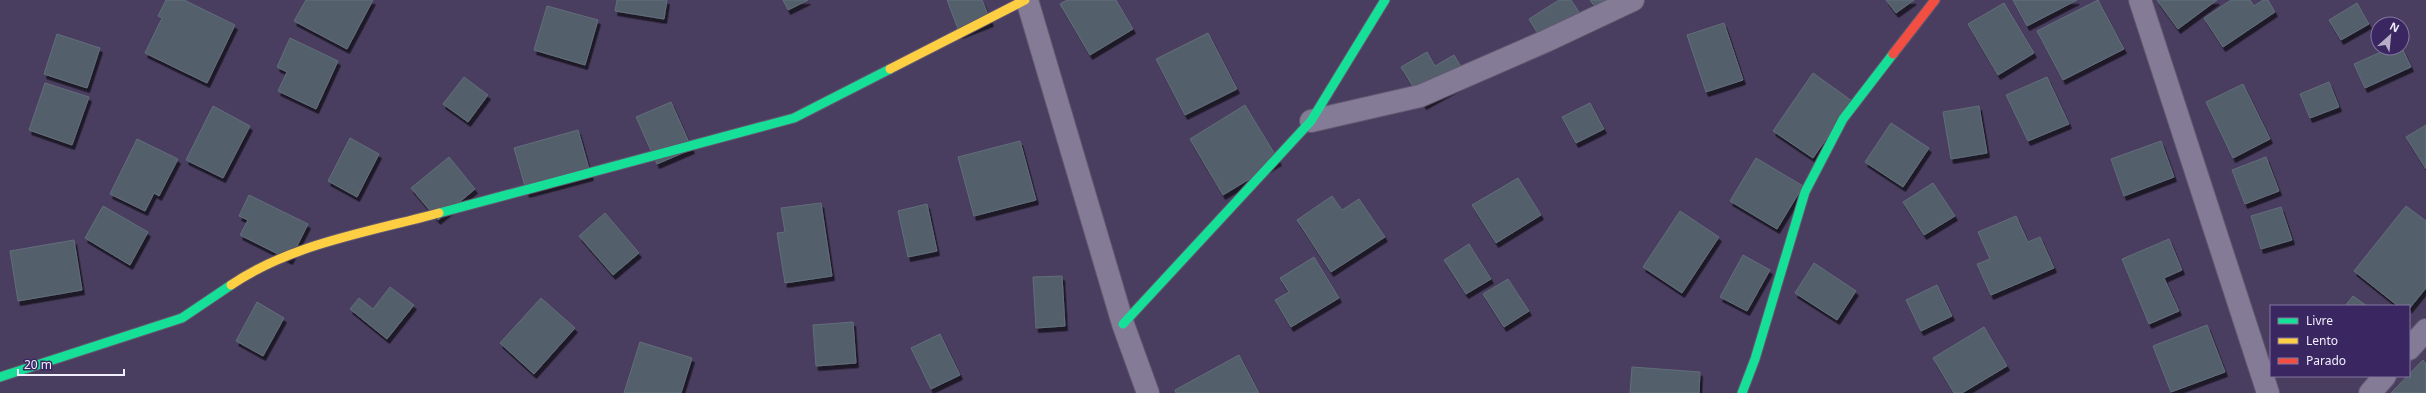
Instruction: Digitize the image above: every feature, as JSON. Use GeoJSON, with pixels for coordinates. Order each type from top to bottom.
{"type":"FeatureCollection","features":[{"type":"Feature","properties":{"kind":"street"},"geometry":{"type":"LineString","coordinates":[[0,376],[182,318],[247,274],[304,249],[794,118],[1026,0],[1123,324],[1148,393]]}},
{"type":"Feature","properties":{"kind":"street"},"geometry":{"type":"LineString","coordinates":[[1123,324],[1311,121],[1385,0]]}},
{"type":"Feature","properties":{"kind":"street"},"geometry":{"type":"LineString","coordinates":[[1311,121],[1420,96],[1546,41],[1633,0]]}},
{"type":"Feature","properties":{"kind":"street"},"geometry":{"type":"LineString","coordinates":[[1742,393],[1755,359],[1805,192],[1843,119],[1934,0]]}},
{"type":"Feature","properties":{"kind":"street"},"geometry":{"type":"LineString","coordinates":[[2140,0],[2268,393]]}},
{"type":"Feature","properties":{"kind":"street"},"geometry":{"type":"LineString","coordinates":[[2410,348],[2426,330]]}},
{"type":"Feature","properties":{"kind":"street"},"geometry":{"type":"LineString","coordinates":[[2370,393],[2384,377]]}},
{"type":"Feature","properties":{"kind":"building"},"geometry":{"type":"Polygon","coordinates":[[[166,0],[184,0],[235,25],[207,83],[145,53],[162,18],[158,16],[166,0]]]}},
{"type":"Feature","properties":{"kind":"building"},"geometry":{"type":"Polygon","coordinates":[[[306,0],[373,0],[347,49],[294,21],[306,0]]]}},
{"type":"Feature","properties":{"kind":"building"},"geometry":{"type":"Polygon","coordinates":[[[617,0],[667,0],[664,19],[615,11],[617,0]]]}},
{"type":"Feature","properties":{"kind":"building"},"geometry":{"type":"Polygon","coordinates":[[[783,0],[808,0],[788,10],[783,0]]]}},
{"type":"Feature","properties":{"kind":"building"},"geometry":{"type":"Polygon","coordinates":[[[947,0],[982,0],[991,22],[960,34],[947,0]]]}},
{"type":"Feature","properties":{"kind":"building"},"geometry":{"type":"Polygon","coordinates":[[[1067,0],[1116,0],[1133,29],[1090,55],[1060,4],[1067,0]]]}},
{"type":"Feature","properties":{"kind":"building"},"geometry":{"type":"Polygon","coordinates":[[[1559,0],[1571,0],[1583,18],[1543,43],[1529,19],[1559,0]]]}},
{"type":"Feature","properties":{"kind":"building"},"geometry":{"type":"Polygon","coordinates":[[[1590,0],[1605,0],[1595,7],[1590,0]]]}},
{"type":"Feature","properties":{"kind":"building"},"geometry":{"type":"Polygon","coordinates":[[[1886,0],[1914,0],[1896,13],[1886,0]]]}},
{"type":"Feature","properties":{"kind":"building"},"geometry":{"type":"Polygon","coordinates":[[[2013,0],[2077,0],[2027,26],[2013,0]]]}},
{"type":"Feature","properties":{"kind":"building"},"geometry":{"type":"Polygon","coordinates":[[[2098,0],[2124,49],[2063,80],[2037,31],[2098,0]]]}},
{"type":"Feature","properties":{"kind":"building"},"geometry":{"type":"Polygon","coordinates":[[[2157,0],[2217,0],[2178,29],[2157,0]]]}},
{"type":"Feature","properties":{"kind":"building"},"geometry":{"type":"Polygon","coordinates":[[[2231,0],[2250,0],[2254,6],[2263,0],[2268,0],[2275,12],[2223,47],[2204,18],[2231,0]]]}},
{"type":"Feature","properties":{"kind":"building"},"geometry":{"type":"Polygon","coordinates":[[[2004,3],[2034,53],[1998,75],[1968,24],[2004,3]]]}},
{"type":"Feature","properties":{"kind":"building"},"geometry":{"type":"Polygon","coordinates":[[[2357,3],[2369,24],[2341,40],[2329,20],[2357,3]]]}},
{"type":"Feature","properties":{"kind":"building"},"geometry":{"type":"Polygon","coordinates":[[[547,6],[598,20],[585,65],[534,50],[547,6]]]}},
{"type":"Feature","properties":{"kind":"building"},"geometry":{"type":"Polygon","coordinates":[[[1724,23],[1743,80],[1706,92],[1687,35],[1724,23]]]}},
{"type":"Feature","properties":{"kind":"building"},"geometry":{"type":"Polygon","coordinates":[[[1208,33],[1237,89],[1185,115],[1156,59],[1208,33]]]}},
{"type":"Feature","properties":{"kind":"building"},"geometry":{"type":"Polygon","coordinates":[[[57,34],[100,48],[87,88],[44,74],[57,34]]]}},
{"type":"Feature","properties":{"kind":"building"},"geometry":{"type":"Polygon","coordinates":[[[290,38],[338,61],[316,109],[278,91],[287,72],[277,67],[290,38]]]}},
{"type":"Feature","properties":{"kind":"building"},"geometry":{"type":"Polygon","coordinates":[[[1427,52],[1435,66],[1454,55],[1469,80],[1424,105],[1401,67],[1427,52]]]}},
{"type":"Feature","properties":{"kind":"building"},"geometry":{"type":"Polygon","coordinates":[[[2372,56],[2406,56],[2411,67],[2365,88],[2354,64],[2372,56]]]}},
{"type":"Feature","properties":{"kind":"building"},"geometry":{"type":"Polygon","coordinates":[[[1813,73],[1852,101],[1813,158],[1773,131],[1813,73]]]}},
{"type":"Feature","properties":{"kind":"building"},"geometry":{"type":"Polygon","coordinates":[[[464,77],[488,95],[468,122],[443,104],[464,77]]]}},
{"type":"Feature","properties":{"kind":"building"},"geometry":{"type":"Polygon","coordinates":[[[2047,77],[2069,124],[2028,141],[2006,95],[2047,77]]]}},
{"type":"Feature","properties":{"kind":"building"},"geometry":{"type":"Polygon","coordinates":[[[2329,82],[2339,107],[2310,118],[2300,94],[2329,82]]]}},
{"type":"Feature","properties":{"kind":"building"},"geometry":{"type":"Polygon","coordinates":[[[45,83],[89,97],[72,145],[29,130],[45,83]]]}},
{"type":"Feature","properties":{"kind":"building"},"geometry":{"type":"Polygon","coordinates":[[[2243,84],[2270,139],[2233,158],[2206,102],[2243,84]]]}},
{"type":"Feature","properties":{"kind":"building"},"geometry":{"type":"Polygon","coordinates":[[[671,102],[692,149],[657,164],[636,117],[671,102]]]}},
{"type":"Feature","properties":{"kind":"building"},"geometry":{"type":"Polygon","coordinates":[[[1590,103],[1604,129],[1576,143],[1562,117],[1590,103]]]}},
{"type":"Feature","properties":{"kind":"building"},"geometry":{"type":"Polygon","coordinates":[[[1245,105],[1279,161],[1223,195],[1190,139],[1245,105]]]}},
{"type":"Feature","properties":{"kind":"building"},"geometry":{"type":"Polygon","coordinates":[[[213,106],[250,126],[223,178],[186,160],[213,106]]]}},
{"type":"Feature","properties":{"kind":"building"},"geometry":{"type":"Polygon","coordinates":[[[1979,106],[1987,153],[1951,159],[1943,112],[1979,106]]]}},
{"type":"Feature","properties":{"kind":"building"},"geometry":{"type":"Polygon","coordinates":[[[1891,123],[1929,148],[1903,187],[1865,162],[1891,123]]]}},
{"type":"Feature","properties":{"kind":"building"},"geometry":{"type":"Polygon","coordinates":[[[2426,125],[2426,169],[2406,137],[2426,125]]]}},
{"type":"Feature","properties":{"kind":"building"},"geometry":{"type":"Polygon","coordinates":[[[578,130],[591,176],[527,193],[514,148],[578,130]]]}},
{"type":"Feature","properties":{"kind":"building"},"geometry":{"type":"Polygon","coordinates":[[[350,138],[379,154],[357,197],[328,181],[350,138]]]}},
{"type":"Feature","properties":{"kind":"building"},"geometry":{"type":"Polygon","coordinates":[[[137,139],[178,159],[159,196],[154,193],[145,211],[110,194],[137,139]]]}},
{"type":"Feature","properties":{"kind":"building"},"geometry":{"type":"Polygon","coordinates":[[[1020,141],[1036,200],[974,216],[958,157],[1020,141]]]}},
{"type":"Feature","properties":{"kind":"building"},"geometry":{"type":"Polygon","coordinates":[[[2161,141],[2174,177],[2124,196],[2111,159],[2161,141]]]}},
{"type":"Feature","properties":{"kind":"building"},"geometry":{"type":"Polygon","coordinates":[[[449,157],[475,189],[438,220],[411,188],[449,157]]]}},
{"type":"Feature","properties":{"kind":"building"},"geometry":{"type":"Polygon","coordinates":[[[2266,157],[2279,191],[2245,204],[2232,170],[2266,157]]]}},
{"type":"Feature","properties":{"kind":"building"},"geometry":{"type":"Polygon","coordinates":[[[1756,158],[1803,186],[1777,229],[1730,201],[1756,158]]]}},
{"type":"Feature","properties":{"kind":"building"},"geometry":{"type":"Polygon","coordinates":[[[1518,178],[1541,215],[1496,243],[1472,205],[1518,178]]]}},
{"type":"Feature","properties":{"kind":"building"},"geometry":{"type":"Polygon","coordinates":[[[1933,183],[1955,216],[1924,235],[1903,202],[1933,183]]]}},
{"type":"Feature","properties":{"kind":"building"},"geometry":{"type":"Polygon","coordinates":[[[249,195],[308,224],[290,260],[240,235],[248,220],[239,216],[249,195]]]}},
{"type":"Feature","properties":{"kind":"building"},"geometry":{"type":"Polygon","coordinates":[[[1332,196],[1342,210],[1359,199],[1385,237],[1331,272],[1297,220],[1332,196]]]}},
{"type":"Feature","properties":{"kind":"building"},"geometry":{"type":"Polygon","coordinates":[[[821,203],[832,276],[785,283],[777,233],[785,232],[781,208],[821,203]]]}},
{"type":"Feature","properties":{"kind":"building"},"geometry":{"type":"Polygon","coordinates":[[[927,204],[937,251],[908,257],[898,211],[927,204]]]}},
{"type":"Feature","properties":{"kind":"building"},"geometry":{"type":"Polygon","coordinates":[[[103,206],[148,232],[130,265],[85,238],[103,206]]]}},
{"type":"Feature","properties":{"kind":"building"},"geometry":{"type":"Polygon","coordinates":[[[2406,206],[2426,221],[2426,288],[2410,308],[2410,305],[2397,305],[2354,271],[2406,206]]]}},
{"type":"Feature","properties":{"kind":"building"},"geometry":{"type":"Polygon","coordinates":[[[2281,207],[2292,240],[2261,249],[2251,216],[2281,207]]]}},
{"type":"Feature","properties":{"kind":"building"},"geometry":{"type":"Polygon","coordinates":[[[1680,211],[1719,237],[1682,293],[1643,267],[1680,211]]]}},
{"type":"Feature","properties":{"kind":"building"},"geometry":{"type":"Polygon","coordinates":[[[605,213],[639,253],[613,275],[579,236],[605,213]]]}},
{"type":"Feature","properties":{"kind":"building"},"geometry":{"type":"Polygon","coordinates":[[[2016,216],[2028,242],[2040,237],[2054,268],[1991,295],[1977,264],[1990,259],[1978,232],[2016,216]]]}},
{"type":"Feature","properties":{"kind":"building"},"geometry":{"type":"Polygon","coordinates":[[[2169,239],[2182,270],[2164,278],[2179,311],[2149,324],[2122,259],[2169,239]]]}},
{"type":"Feature","properties":{"kind":"building"},"geometry":{"type":"Polygon","coordinates":[[[74,240],[82,290],[18,301],[10,251],[74,240]]]}},
{"type":"Feature","properties":{"kind":"building"},"geometry":{"type":"Polygon","coordinates":[[[1469,244],[1491,279],[1466,294],[1444,260],[1469,244]]]}},
{"type":"Feature","properties":{"kind":"building"},"geometry":{"type":"Polygon","coordinates":[[[1743,255],[1770,270],[1747,311],[1720,297],[1743,255]]]}},
{"type":"Feature","properties":{"kind":"building"},"geometry":{"type":"Polygon","coordinates":[[[1314,257],[1339,298],[1291,327],[1275,300],[1289,292],[1280,278],[1314,257]]]}},
{"type":"Feature","properties":{"kind":"building"},"geometry":{"type":"Polygon","coordinates":[[[1814,263],[1856,291],[1837,320],[1795,293],[1814,263]]]}},
{"type":"Feature","properties":{"kind":"building"},"geometry":{"type":"Polygon","coordinates":[[[1062,276],[1065,326],[1036,328],[1033,277],[1062,276]]]}},
{"type":"Feature","properties":{"kind":"building"},"geometry":{"type":"Polygon","coordinates":[[[1508,279],[1529,311],[1504,327],[1483,294],[1508,279]]]}},
{"type":"Feature","properties":{"kind":"building"},"geometry":{"type":"Polygon","coordinates":[[[1937,285],[1952,316],[1921,331],[1906,300],[1937,285]]]}},
{"type":"Feature","properties":{"kind":"building"},"geometry":{"type":"Polygon","coordinates":[[[390,287],[414,305],[387,339],[350,309],[359,298],[373,309],[390,287]]]}},
{"type":"Feature","properties":{"kind":"building"},"geometry":{"type":"Polygon","coordinates":[[[2353,296],[2366,305],[2346,305],[2353,296]]]}},
{"type":"Feature","properties":{"kind":"building"},"geometry":{"type":"Polygon","coordinates":[[[541,298],[575,328],[534,374],[500,343],[541,298]]]}},
{"type":"Feature","properties":{"kind":"building"},"geometry":{"type":"Polygon","coordinates":[[[257,302],[284,318],[263,356],[236,341],[257,302]]]}},
{"type":"Feature","properties":{"kind":"building"},"geometry":{"type":"Polygon","coordinates":[[[853,322],[856,363],[816,366],[813,325],[853,322]]]}},
{"type":"Feature","properties":{"kind":"building"},"geometry":{"type":"Polygon","coordinates":[[[2207,325],[2225,372],[2171,392],[2153,346],[2207,325]]]}},
{"type":"Feature","properties":{"kind":"building"},"geometry":{"type":"Polygon","coordinates":[[[1984,327],[2007,366],[1962,393],[1954,393],[1933,358],[1984,327]]]}},
{"type":"Feature","properties":{"kind":"building"},"geometry":{"type":"Polygon","coordinates":[[[940,334],[960,375],[931,389],[911,348],[940,334]]]}},
{"type":"Feature","properties":{"kind":"building"},"geometry":{"type":"Polygon","coordinates":[[[640,342],[692,358],[681,393],[624,393],[640,342]]]}},
{"type":"Feature","properties":{"kind":"building"},"geometry":{"type":"Polygon","coordinates":[[[1239,355],[1259,393],[1176,393],[1175,390],[1239,355]]]}},
{"type":"Feature","properties":{"kind":"building"},"geometry":{"type":"Polygon","coordinates":[[[2423,360],[2426,364],[2426,393],[2391,393],[2407,377],[2410,377],[2410,373],[2423,360]]]}},
{"type":"Feature","properties":{"kind":"building"},"geometry":{"type":"Polygon","coordinates":[[[1632,367],[1700,372],[1699,393],[1630,393],[1632,367]]]}},
{"type":"Feature","properties":{"kind":"traffic: fast"},"geometry":{"type":"LineString","coordinates":[[1123,324],[1311,121],[1385,0]]}},
{"type":"Feature","properties":{"kind":"traffic: fast"},"geometry":{"type":"LineString","coordinates":[[1742,393],[1755,359],[1805,192],[1843,119],[1893,54]]}},
{"type":"Feature","properties":{"kind":"traffic: fast"},"geometry":{"type":"LineString","coordinates":[[439,213],[794,118],[890,69]]}},
{"type":"Feature","properties":{"kind":"traffic: fast"},"geometry":{"type":"LineString","coordinates":[[0,377],[182,318],[231,285]]}},
{"type":"Feature","properties":{"kind":"traffic: slow"},"geometry":{"type":"LineString","coordinates":[[890,69],[1025,0]]}},
{"type":"Feature","properties":{"kind":"traffic: slow"},"geometry":{"type":"LineString","coordinates":[[231,285],[254,271],[305,249],[358,233],[439,213]]}},
{"type":"Feature","properties":{"kind":"traffic: jam"},"geometry":{"type":"LineString","coordinates":[[1893,54],[1935,0]]}}]}
